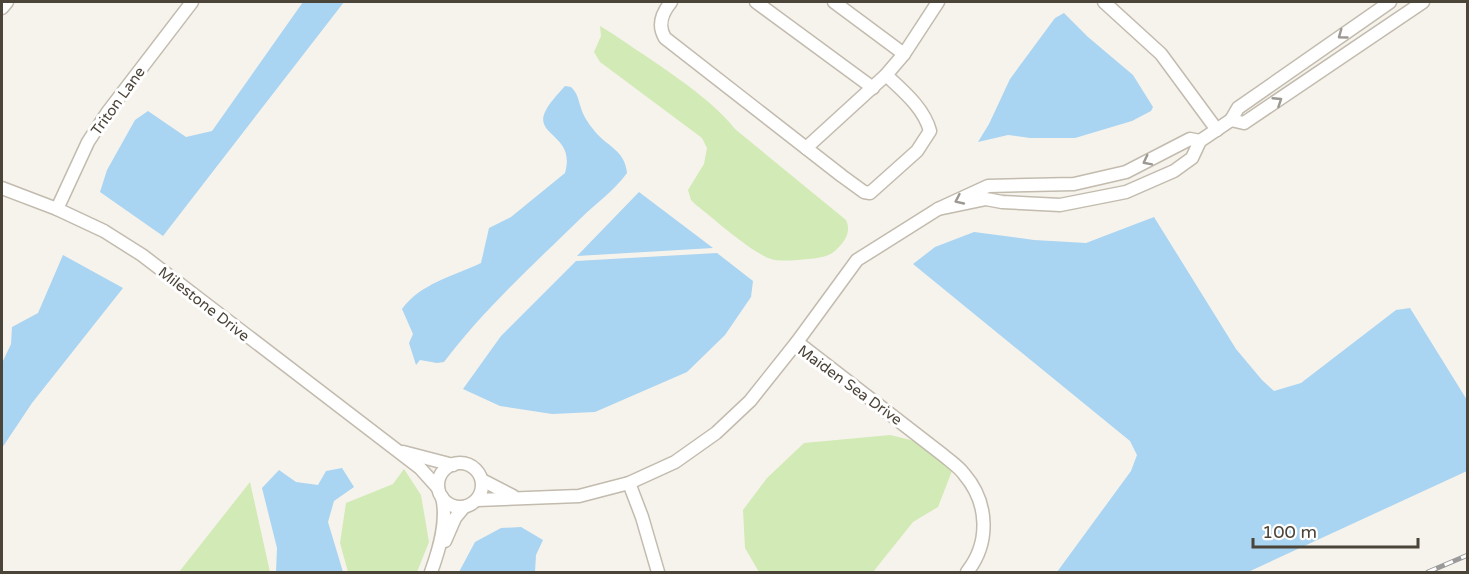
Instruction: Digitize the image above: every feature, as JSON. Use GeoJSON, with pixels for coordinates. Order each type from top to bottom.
{"type":"FeatureCollection","features":[{"type":"Feature","properties":{"kind":"street"},"geometry":{"type":"LineString","coordinates":[[2,9],[7,2]]}},
{"type":"Feature","properties":{"kind":"street","name":"Triton Lane"},"geometry":{"type":"LineString","coordinates":[[57,209],[88,142],[107,113],[192,2]]}},
{"type":"Feature","properties":{"kind":"street"},"geometry":{"type":"LineString","coordinates":[[671,2],[663,12],[660,25],[665,38],[860,190],[870,193],[917,151],[930,131],[927,120],[886,75]]}},
{"type":"Feature","properties":{"kind":"street"},"geometry":{"type":"LineString","coordinates":[[756,2],[873,88]]}},
{"type":"Feature","properties":{"kind":"street"},"geometry":{"type":"LineString","coordinates":[[834,2],[904,54]]}},
{"type":"Feature","properties":{"kind":"street"},"geometry":{"type":"LineString","coordinates":[[806,148],[886,75],[904,54],[938,2]]}},
{"type":"Feature","properties":{"kind":"street"},"geometry":{"type":"LineString","coordinates":[[1104,2],[1161,54],[1217,130]]}},
{"type":"Feature","properties":{"kind":"street"},"geometry":{"type":"LineString","coordinates":[[938,209],[986,199],[1060,205],[1126,192],[1174,171],[1192,158],[1200,141],[1231,120],[1238,108],[1390,2]]}},
{"type":"Feature","properties":{"kind":"street"},"geometry":{"type":"LineString","coordinates":[[1231,120],[1244,123],[1423,2]]}},
{"type":"Feature","properties":{"kind":"street"},"geometry":{"type":"LineString","coordinates":[[797,342],[857,260],[938,209],[988,186],[1074,184],[1126,172],[1190,139],[1200,141]]}},
{"type":"Feature","properties":{"kind":"street","name":"Milestone Drive"},"geometry":{"type":"LineString","coordinates":[[2,188],[57,209],[104,231],[142,255],[420,468],[452,506],[464,507]]}},
{"type":"Feature","properties":{"kind":"street","name":"Maiden Sea Drive"},"geometry":{"type":"LineString","coordinates":[[477,500],[579,496],[629,483],[675,462],[716,433],[750,401],[797,342],[964,473],[975,489],[984,526],[982,546],[967,573]]}},
{"type":"Feature","properties":{"kind":"street","name":"Milestone Drive"},"geometry":{"type":"LineString","coordinates":[[391,447],[414,456],[453,465],[460,463],[474,468],[482,480],[517,497]]}},
{"type":"Feature","properties":{"kind":"street"},"geometry":{"type":"LineString","coordinates":[[433,566],[444,515],[440,476],[443,471],[453,465]]}},
{"type":"Feature","properties":{"kind":"street"},"geometry":{"type":"LineString","coordinates":[[433,566],[455,518],[464,507],[477,500],[483,487],[482,480]]}},
{"type":"Feature","properties":{"kind":"street"},"geometry":{"type":"LineString","coordinates":[[629,483],[642,517],[658,573]]}},
{"type":"Feature","properties":{"kind":"green space"},"geometry":{"type":"Polygon","coordinates":[[[600,26],[661,66],[710,103],[735,129],[846,220],[848,232],[841,245],[828,255],[820,257],[771,259],[743,243],[696,205],[691,200],[688,190],[704,164],[707,148],[702,138],[600,62],[594,52],[601,36],[600,26]]]}},
{"type":"Feature","properties":{"kind":"green space"},"geometry":{"type":"Polygon","coordinates":[[[890,435],[915,441],[952,471],[938,507],[913,522],[873,572],[759,572],[745,548],[743,510],[767,478],[804,443],[890,435]]]}},
{"type":"Feature","properties":{"kind":"green space"},"geometry":{"type":"Polygon","coordinates":[[[404,469],[421,495],[429,542],[417,572],[348,572],[340,543],[346,503],[393,484],[404,469]]]}},
{"type":"Feature","properties":{"kind":"green space"},"geometry":{"type":"Polygon","coordinates":[[[250,482],[270,572],[179,572],[250,482]]]}},
{"type":"Feature","properties":{"kind":"water"},"geometry":{"type":"Polygon","coordinates":[[[303,2],[344,2],[163,236],[100,192],[107,170],[135,120],[148,111],[186,137],[212,131],[303,2]]]}},
{"type":"Feature","properties":{"kind":"water"},"geometry":{"type":"Polygon","coordinates":[[[1064,13],[1088,37],[1133,75],[1153,107],[1151,111],[1132,121],[1075,138],[1030,138],[1008,135],[978,142],[1010,79],[1055,18],[1064,13]]]}},
{"type":"Feature","properties":{"kind":"water"},"geometry":{"type":"Polygon","coordinates":[[[565,86],[571,87],[575,92],[591,127],[623,158],[627,173],[493,305],[444,362],[420,360],[416,365],[409,343],[413,334],[402,309],[409,300],[428,287],[481,263],[489,228],[511,217],[565,173],[567,160],[565,151],[561,143],[549,132],[543,120],[549,105],[565,86]]]}},
{"type":"Feature","properties":{"kind":"water"},"geometry":{"type":"Polygon","coordinates":[[[639,192],[713,248],[577,256],[639,192]]]}},
{"type":"Feature","properties":{"kind":"water"},"geometry":{"type":"Polygon","coordinates":[[[1154,217],[1236,349],[1274,391],[1301,383],[1396,310],[1410,308],[1467,400],[1467,471],[1248,572],[1057,572],[1131,471],[1137,455],[1130,441],[913,264],[935,247],[974,232],[1034,240],[1086,243],[1154,217]]]}},
{"type":"Feature","properties":{"kind":"water"},"geometry":{"type":"Polygon","coordinates":[[[717,253],[753,281],[751,297],[725,335],[687,372],[595,412],[552,414],[500,406],[463,389],[501,336],[576,261],[717,253]]]}},
{"type":"Feature","properties":{"kind":"water"},"geometry":{"type":"Polygon","coordinates":[[[63,255],[123,288],[32,403],[2,448],[2,363],[11,344],[12,327],[38,313],[63,255]]]}},
{"type":"Feature","properties":{"kind":"water"},"geometry":{"type":"Polygon","coordinates":[[[342,468],[354,487],[334,501],[328,522],[343,572],[276,572],[277,548],[262,488],[279,470],[296,482],[318,485],[326,471],[342,468]]]}},
{"type":"Feature","properties":{"kind":"water"},"geometry":{"type":"Polygon","coordinates":[[[521,527],[543,540],[536,555],[535,572],[459,572],[475,542],[501,528],[521,527]]]}},
{"type":"Feature","properties":{"kind":"railway"},"geometry":{"type":"LineString","coordinates":[[1428,572],[1468,555]]}}]}
